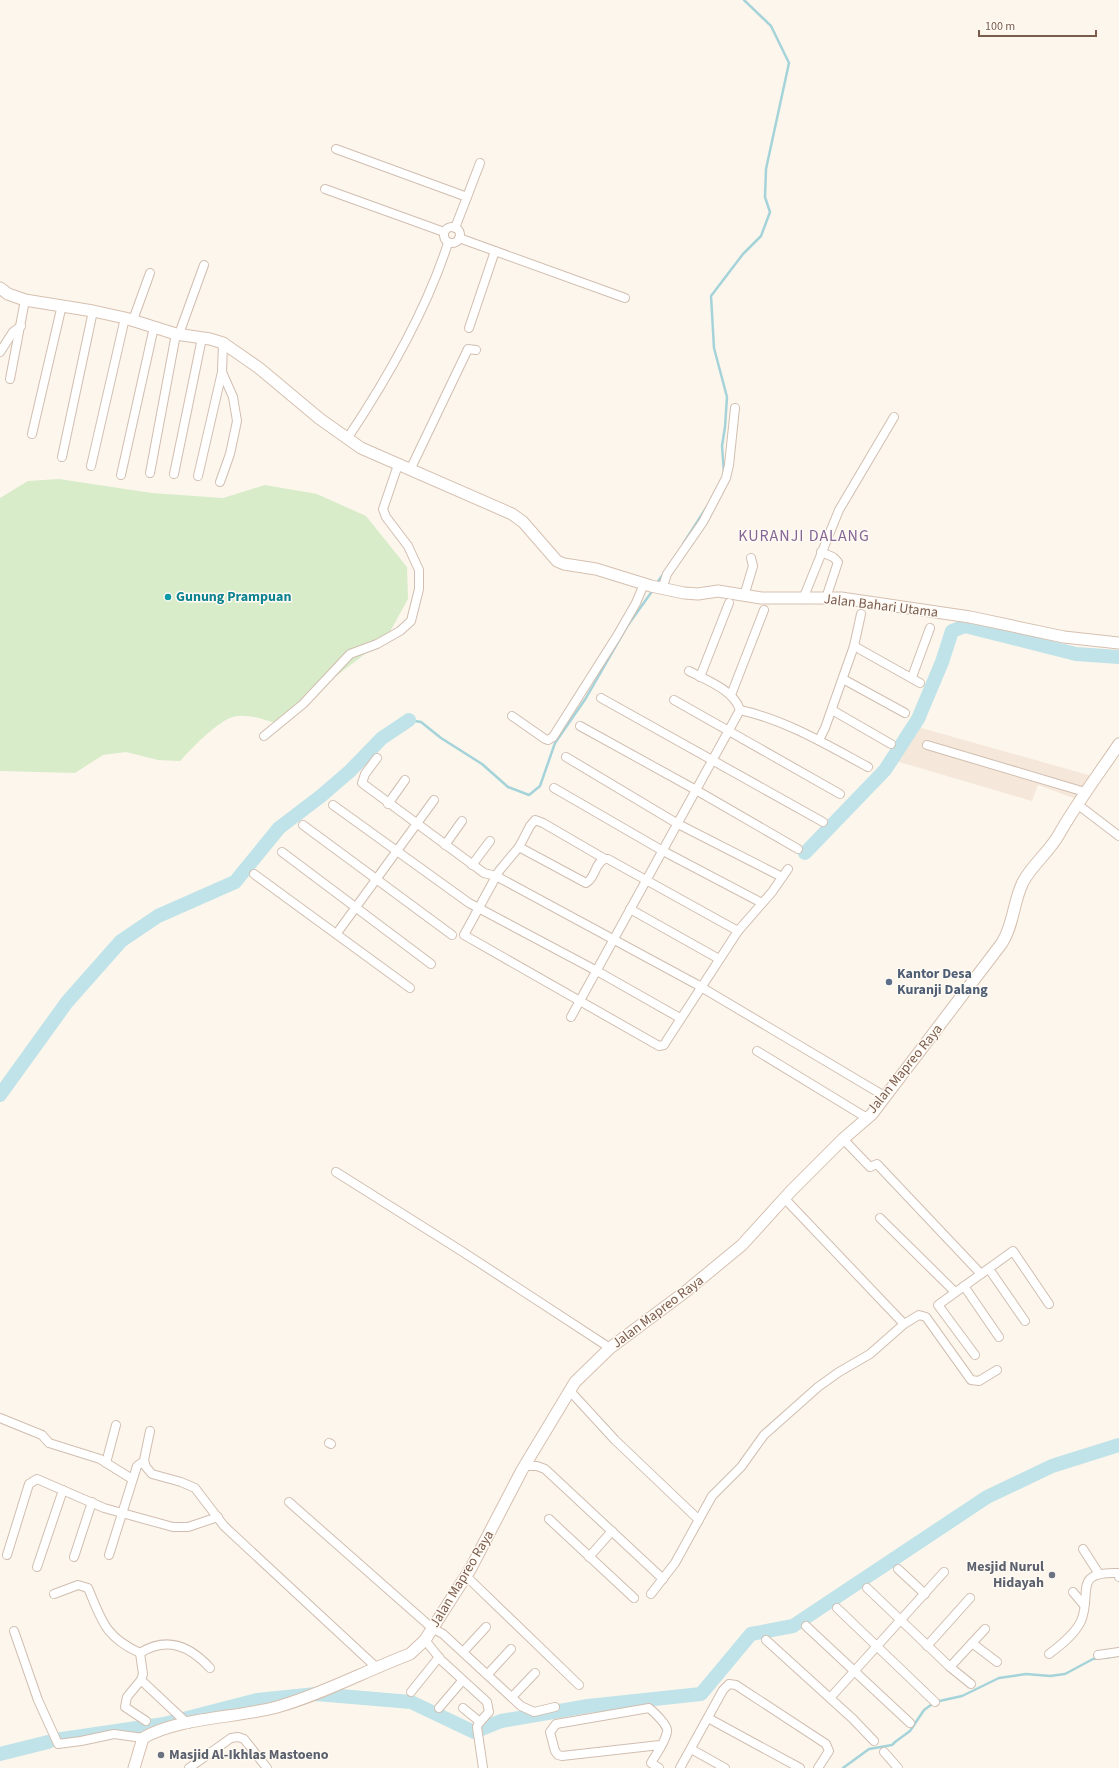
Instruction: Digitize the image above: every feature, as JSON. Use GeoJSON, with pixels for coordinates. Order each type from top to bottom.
{"type":"FeatureCollection","features":[{"type":"Feature","properties":{"kind":"street"},"geometry":{"type":"LineString","coordinates":[[336,149],[467,197]]}},
{"type":"Feature","properties":{"kind":"street"},"geometry":{"type":"LineString","coordinates":[[455,228],[480,163]]}},
{"type":"Feature","properties":{"kind":"street"},"geometry":{"type":"LineString","coordinates":[[325,189],[444,232]]}},
{"type":"Feature","properties":{"kind":"street"},"geometry":{"type":"LineString","coordinates":[[444,232],[449,228],[455,228],[459,232],[459,238],[455,243],[448,243]]}},
{"type":"Feature","properties":{"kind":"street"},"geometry":{"type":"LineString","coordinates":[[444,232],[444,238],[448,243]]}},
{"type":"Feature","properties":{"kind":"street"},"geometry":{"type":"LineString","coordinates":[[459,238],[625,298]]}},
{"type":"Feature","properties":{"kind":"street"},"geometry":{"type":"LineString","coordinates":[[347,439],[383,384],[439,272],[448,243]]}},
{"type":"Feature","properties":{"kind":"street"},"geometry":{"type":"LineString","coordinates":[[468,328],[495,251]]}},
{"type":"Feature","properties":{"kind":"street"},"geometry":{"type":"LineString","coordinates":[[150,473],[178,334],[204,265]]}},
{"type":"Feature","properties":{"kind":"street"},"geometry":{"type":"LineString","coordinates":[[91,466],[129,319],[150,273]]}},
{"type":"Feature","properties":{"kind":"street"},"geometry":{"type":"LineString","coordinates":[[0,288],[8,294],[25,300],[93,311],[129,319],[178,334],[223,343],[222,372],[198,476]]}},
{"type":"Feature","properties":{"kind":"street"},"geometry":{"type":"LineString","coordinates":[[10,380],[25,300]]}},
{"type":"Feature","properties":{"kind":"street"},"geometry":{"type":"LineString","coordinates":[[32,434],[62,306]]}},
{"type":"Feature","properties":{"kind":"street"},"geometry":{"type":"LineString","coordinates":[[62,457],[93,311]]}},
{"type":"Feature","properties":{"kind":"street"},"geometry":{"type":"LineString","coordinates":[[0,352],[8,337],[21,326]]}},
{"type":"Feature","properties":{"kind":"street"},"geometry":{"type":"LineString","coordinates":[[121,475],[154,327]]}},
{"type":"Feature","properties":{"kind":"street"},"geometry":{"type":"LineString","coordinates":[[174,474],[202,338]]}},
{"type":"Feature","properties":{"kind":"street","name":"Jalan Bahari Utama"},"geometry":{"type":"LineString","coordinates":[[223,343],[259,368],[347,439],[361,448],[512,514],[523,522],[551,555],[560,563],[596,569],[654,587],[698,594],[718,591],[760,598],[841,598],[928,611],[1064,637],[1119,643]]}},
{"type":"Feature","properties":{"kind":"street"},"geometry":{"type":"LineString","coordinates":[[410,470],[468,349],[476,350]]}},
{"type":"Feature","properties":{"kind":"street"},"geometry":{"type":"LineString","coordinates":[[220,482],[230,454],[237,421],[233,398],[222,372]]}},
{"type":"Feature","properties":{"kind":"street"},"geometry":{"type":"LineString","coordinates":[[512,716],[545,739],[548,740],[552,737],[617,636],[636,603],[667,574],[703,522],[726,478],[729,465],[735,408]]}},
{"type":"Feature","properties":{"kind":"street"},"geometry":{"type":"LineString","coordinates":[[803,599],[839,510],[894,417]]}},
{"type":"Feature","properties":{"kind":"street"},"geometry":{"type":"LineString","coordinates":[[264,736],[303,704],[350,654],[369,648],[400,631],[411,621],[414,616],[420,585],[419,570],[408,546],[386,517],[382,509],[398,465]]}},
{"type":"Feature","properties":{"kind":"street"},"geometry":{"type":"LineString","coordinates":[[821,552],[833,557],[838,562],[826,598]]}},
{"type":"Feature","properties":{"kind":"street"},"geometry":{"type":"LineString","coordinates":[[744,596],[753,566],[751,558]]}},
{"type":"Feature","properties":{"kind":"street"},"geometry":{"type":"LineString","coordinates":[[700,677],[730,603]]}},
{"type":"Feature","properties":{"kind":"street"},"geometry":{"type":"LineString","coordinates":[[731,695],[764,610]]}},
{"type":"Feature","properties":{"kind":"street"},"geometry":{"type":"LineString","coordinates":[[819,740],[832,710],[854,646],[861,614]]}},
{"type":"Feature","properties":{"kind":"street"},"geometry":{"type":"LineString","coordinates":[[912,677],[930,628]]}},
{"type":"Feature","properties":{"kind":"street"},"geometry":{"type":"LineString","coordinates":[[854,646],[912,677],[920,683]]}},
{"type":"Feature","properties":{"kind":"street"},"geometry":{"type":"LineString","coordinates":[[571,1017],[740,710],[738,703],[731,695],[689,671]]}},
{"type":"Feature","properties":{"kind":"street"},"geometry":{"type":"LineString","coordinates":[[843,679],[905,712]]}},
{"type":"Feature","properties":{"kind":"street"},"geometry":{"type":"LineString","coordinates":[[601,698],[823,822]]}},
{"type":"Feature","properties":{"kind":"street"},"geometry":{"type":"LineString","coordinates":[[674,700],[840,794]]}},
{"type":"Feature","properties":{"kind":"street"},"geometry":{"type":"LineString","coordinates":[[740,710],[755,713],[819,740],[868,767]]}},
{"type":"Feature","properties":{"kind":"street"},"geometry":{"type":"LineString","coordinates":[[832,710],[891,744]]}},
{"type":"Feature","properties":{"kind":"street"},"geometry":{"type":"LineString","coordinates":[[580,726],[696,790],[798,849]]}},
{"type":"Feature","properties":{"kind":"street","name":"Jalan Mapreo Raya"},"geometry":{"type":"LineString","coordinates":[[143,1738],[164,1730],[188,1724],[288,1703],[316,1694],[414,1652],[425,1640],[466,1576],[489,1536],[525,1466],[570,1391],[581,1376],[610,1348],[661,1311],[732,1254],[753,1234],[843,1139],[867,1118],[886,1097],[1002,943],[1010,928],[1017,896],[1023,882],[1058,836],[1077,804],[1119,744]]}},
{"type":"Feature","properties":{"kind":"street"},"geometry":{"type":"LineString","coordinates":[[928,745],[1085,792]]}},
{"type":"Feature","properties":{"kind":"street"},"geometry":{"type":"LineString","coordinates":[[566,756],[678,824],[782,877]]}},
{"type":"Feature","properties":{"kind":"street"},"geometry":{"type":"LineString","coordinates":[[377,758],[365,774],[362,783],[388,804],[484,873],[496,876],[701,987],[886,1097]]}},
{"type":"Feature","properties":{"kind":"street"},"geometry":{"type":"LineString","coordinates":[[388,804],[405,780]]}},
{"type":"Feature","properties":{"kind":"street"},"geometry":{"type":"LineString","coordinates":[[554,788],[663,851],[762,903]]}},
{"type":"Feature","properties":{"kind":"street"},"geometry":{"type":"LineString","coordinates":[[337,933],[398,852],[434,800]]}},
{"type":"Feature","properties":{"kind":"street"},"geometry":{"type":"LineString","coordinates":[[1077,804],[1119,836]]}},
{"type":"Feature","properties":{"kind":"street"},"geometry":{"type":"LineString","coordinates":[[333,805],[469,904],[478,907],[597,971],[680,1018]]}},
{"type":"Feature","properties":{"kind":"street"},"geometry":{"type":"LineString","coordinates":[[738,931],[647,880],[605,859],[550,826],[535,820],[530,826],[519,847],[506,861],[496,876],[464,931],[465,936],[581,1000],[660,1046],[664,1045],[680,1018],[738,931],[788,869]]}},
{"type":"Feature","properties":{"kind":"street"},"geometry":{"type":"LineString","coordinates":[[445,845],[462,821]]}},
{"type":"Feature","properties":{"kind":"street"},"geometry":{"type":"LineString","coordinates":[[303,825],[452,935]]}},
{"type":"Feature","properties":{"kind":"street"},"geometry":{"type":"LineString","coordinates":[[472,865],[490,841]]}},
{"type":"Feature","properties":{"kind":"street"},"geometry":{"type":"LineString","coordinates":[[519,847],[586,883],[590,880],[599,862],[605,859]]}},
{"type":"Feature","properties":{"kind":"street"},"geometry":{"type":"LineString","coordinates":[[282,852],[431,964]]}},
{"type":"Feature","properties":{"kind":"street"},"geometry":{"type":"LineString","coordinates":[[254,874],[337,933],[410,988]]}},
{"type":"Feature","properties":{"kind":"street"},"geometry":{"type":"LineString","coordinates":[[630,909],[719,959]]}},
{"type":"Feature","properties":{"kind":"street"},"geometry":{"type":"LineString","coordinates":[[757,1051],[867,1118]]}},
{"type":"Feature","properties":{"kind":"street"},"geometry":{"type":"LineString","coordinates":[[843,1139],[870,1167],[877,1164],[981,1274]]}},
{"type":"Feature","properties":{"kind":"street"},"geometry":{"type":"LineString","coordinates":[[336,1172],[463,1252],[610,1348]]}},
{"type":"Feature","properties":{"kind":"street"},"geometry":{"type":"LineString","coordinates":[[785,1199],[904,1324]]}},
{"type":"Feature","properties":{"kind":"street"},"geometry":{"type":"LineString","coordinates":[[880,1218],[955,1292]]}},
{"type":"Feature","properties":{"kind":"street"},"geometry":{"type":"LineString","coordinates":[[975,1355],[938,1305],[1013,1251],[1049,1304]]}},
{"type":"Feature","properties":{"kind":"street"},"geometry":{"type":"LineString","coordinates":[[988,1269],[1025,1321]]}},
{"type":"Feature","properties":{"kind":"street"},"geometry":{"type":"LineString","coordinates":[[964,1286],[999,1337]]}},
{"type":"Feature","properties":{"kind":"street"},"geometry":{"type":"LineString","coordinates":[[651,1594],[675,1563],[712,1496],[736,1472],[770,1429],[828,1379],[876,1350],[904,1324],[919,1315],[926,1317],[971,1380],[979,1381],[997,1370]]}},
{"type":"Feature","properties":{"kind":"street"},"geometry":{"type":"LineString","coordinates":[[570,1391],[615,1440],[699,1520]]}},
{"type":"Feature","properties":{"kind":"street"},"geometry":{"type":"LineString","coordinates":[[0,1418],[42,1435],[49,1443],[100,1459],[132,1479]]}},
{"type":"Feature","properties":{"kind":"street"},"geometry":{"type":"LineString","coordinates":[[106,1463],[116,1425]]}},
{"type":"Feature","properties":{"kind":"street"},"geometry":{"type":"LineString","coordinates":[[150,1431],[144,1461],[146,1467],[152,1474],[181,1482],[195,1488],[224,1526],[377,1668]]}},
{"type":"Feature","properties":{"kind":"street"},"geometry":{"type":"LineString","coordinates":[[109,1555],[132,1479],[137,1466],[144,1461]]}},
{"type":"Feature","properties":{"kind":"street"},"geometry":{"type":"LineString","coordinates":[[525,1466],[537,1466],[545,1469],[663,1579]]}},
{"type":"Feature","properties":{"kind":"street"},"geometry":{"type":"LineString","coordinates":[[7,1555],[29,1484],[38,1479],[104,1508],[173,1527],[188,1527],[218,1517]]}},
{"type":"Feature","properties":{"kind":"street"},"geometry":{"type":"LineString","coordinates":[[38,1567],[63,1490]]}},
{"type":"Feature","properties":{"kind":"street"},"geometry":{"type":"LineString","coordinates":[[74,1557],[92,1502]]}},
{"type":"Feature","properties":{"kind":"street"},"geometry":{"type":"LineString","coordinates":[[289,1502],[432,1628],[443,1634],[521,1706],[534,1712],[555,1707]]}},
{"type":"Feature","properties":{"kind":"street"},"geometry":{"type":"LineString","coordinates":[[549,1519],[634,1598]]}},
{"type":"Feature","properties":{"kind":"street"},"geometry":{"type":"LineString","coordinates":[[588,1556],[612,1531]]}},
{"type":"Feature","properties":{"kind":"street"},"geometry":{"type":"LineString","coordinates":[[1083,1549],[1099,1574]]}},
{"type":"Feature","properties":{"kind":"street"},"geometry":{"type":"LineString","coordinates":[[898,1569],[924,1594]]}},
{"type":"Feature","properties":{"kind":"street"},"geometry":{"type":"LineString","coordinates":[[830,1698],[944,1572]]}},
{"type":"Feature","properties":{"kind":"street"},"geometry":{"type":"LineString","coordinates":[[1050,1654],[1076,1630],[1081,1621],[1088,1581],[1099,1574],[1119,1573],[1119,1577]]}},
{"type":"Feature","properties":{"kind":"street"},"geometry":{"type":"LineString","coordinates":[[466,1576],[579,1685]]}},
{"type":"Feature","properties":{"kind":"street"},"geometry":{"type":"LineString","coordinates":[[54,1594],[78,1585],[88,1588],[98,1615],[105,1626],[114,1637],[129,1648],[140,1653]]}},
{"type":"Feature","properties":{"kind":"street"},"geometry":{"type":"LineString","coordinates":[[867,1588],[927,1646],[971,1684]]}},
{"type":"Feature","properties":{"kind":"street"},"geometry":{"type":"LineString","coordinates":[[1073,1592],[1084,1604]]}},
{"type":"Feature","properties":{"kind":"street"},"geometry":{"type":"LineString","coordinates":[[927,1646],[970,1598]]}},
{"type":"Feature","properties":{"kind":"street"},"geometry":{"type":"LineString","coordinates":[[837,1608],[935,1702]]}},
{"type":"Feature","properties":{"kind":"street"},"geometry":{"type":"LineString","coordinates":[[806,1626],[910,1723]]}},
{"type":"Feature","properties":{"kind":"street"},"geometry":{"type":"LineString","coordinates":[[463,1652],[486,1627]]}},
{"type":"Feature","properties":{"kind":"street"},"geometry":{"type":"LineString","coordinates":[[950,1667],[985,1629]]}},
{"type":"Feature","properties":{"kind":"street"},"geometry":{"type":"LineString","coordinates":[[14,1631],[38,1700],[58,1744],[114,1734],[143,1738],[134,1768]]}},
{"type":"Feature","properties":{"kind":"street"},"geometry":{"type":"LineString","coordinates":[[425,1640],[462,1681],[487,1702],[489,1712],[477,1727],[483,1768]]}},
{"type":"Feature","properties":{"kind":"street"},"geometry":{"type":"LineString","coordinates":[[766,1640],[830,1698],[874,1741]]}},
{"type":"Feature","properties":{"kind":"street"},"geometry":{"type":"LineString","coordinates":[[972,1643],[997,1662]]}},
{"type":"Feature","properties":{"kind":"street"},"geometry":{"type":"LineString","coordinates":[[140,1653],[151,1646],[167,1644],[184,1647],[200,1656],[210,1668]]}},
{"type":"Feature","properties":{"kind":"street"},"geometry":{"type":"LineString","coordinates":[[488,1674],[511,1649]]}},
{"type":"Feature","properties":{"kind":"street"},"geometry":{"type":"LineString","coordinates":[[1098,1655],[1119,1652]]}},
{"type":"Feature","properties":{"kind":"street"},"geometry":{"type":"LineString","coordinates":[[140,1653],[143,1674],[141,1680],[127,1697],[125,1707],[146,1721]]}},
{"type":"Feature","properties":{"kind":"street"},"geometry":{"type":"LineString","coordinates":[[410,1692],[439,1657]]}},
{"type":"Feature","properties":{"kind":"street"},"geometry":{"type":"LineString","coordinates":[[512,1697],[535,1673]]}},
{"type":"Feature","properties":{"kind":"street"},"geometry":{"type":"LineString","coordinates":[[141,1680],[188,1724]]}},
{"type":"Feature","properties":{"kind":"street"},"geometry":{"type":"LineString","coordinates":[[439,1708],[462,1681]]}},
{"type":"Feature","properties":{"kind":"street"},"geometry":{"type":"LineString","coordinates":[[680,1768],[723,1690],[729,1684],[736,1685],[826,1744],[829,1751],[818,1768]]}},
{"type":"Feature","properties":{"kind":"street"},"geometry":{"type":"LineString","coordinates":[[463,1708],[480,1722]]}},
{"type":"Feature","properties":{"kind":"street"},"geometry":{"type":"LineString","coordinates":[[659,1768],[649,1766],[668,1732],[659,1718],[649,1708],[556,1724],[550,1732],[555,1751],[558,1755],[562,1756],[660,1745]]}},
{"type":"Feature","properties":{"kind":"street"},"geometry":{"type":"LineString","coordinates":[[708,1718],[800,1768]]}},
{"type":"Feature","properties":{"kind":"street"},"geometry":{"type":"LineString","coordinates":[[190,1768],[232,1738],[238,1736],[244,1739],[265,1765],[256,1768]]}},
{"type":"Feature","properties":{"kind":"street"},"geometry":{"type":"LineString","coordinates":[[691,1749],[725,1768]]}},
{"type":"Feature","properties":{"kind":"street"},"geometry":{"type":"LineString","coordinates":[[884,1752],[898,1768]]}},
{"type":"Feature","properties":{"kind":"shaded area"},"geometry":{"type":"Polygon","coordinates":[[[918,727],[1092,776],[1076,799],[1038,785],[1032,801],[896,761],[918,727]]]}},
{"type":"Feature","properties":{"kind":"green space"},"geometry":{"type":"Polygon","coordinates":[[[59,479],[152,493],[223,498],[265,485],[317,494],[366,516],[407,567],[408,599],[387,637],[275,723],[247,716],[235,716],[230,718],[210,731],[180,761],[158,760],[126,752],[103,755],[75,773],[0,771],[0,498],[28,481],[59,479]]]}},
{"type":"Feature","properties":{"kind":"waterway"},"geometry":{"type":"LineString","coordinates":[[724,473],[722,446],[727,397],[714,348],[711,296],[743,254],[761,236],[770,212],[765,197],[766,169],[789,63],[771,26],[744,0]]}},
{"type":"Feature","properties":{"kind":"waterway"},"geometry":{"type":"LineString","coordinates":[[683,544],[706,508]]}},
{"type":"Feature","properties":{"kind":"waterway"},"geometry":{"type":"LineString","coordinates":[[656,584],[664,573]]}},
{"type":"Feature","properties":{"kind":"waterway"},"geometry":{"type":"LineString","coordinates":[[409,720],[421,722],[441,738],[482,764],[508,787],[529,795],[540,786],[555,743],[586,698],[628,625],[653,590]]}},
{"type":"Feature","properties":{"kind":"waterway"},"geometry":{"type":"LineString","coordinates":[[805,853],[885,770],[918,719],[942,662],[952,631],[965,626],[1076,654],[1119,657]]}},
{"type":"Feature","properties":{"kind":"waterway"},"geometry":{"type":"LineString","coordinates":[[0,1095],[67,1002],[121,941],[158,916],[235,882],[279,828],[321,796],[350,771],[382,738],[409,720]]}},
{"type":"Feature","properties":{"kind":"waterway"},"geometry":{"type":"LineString","coordinates":[[55,1740],[164,1724],[257,1700],[316,1694],[411,1702],[474,1732],[501,1721],[588,1706],[701,1694],[751,1634],[793,1626],[987,1497],[1052,1466],[1119,1445]]}},
{"type":"Feature","properties":{"kind":"waterway"},"geometry":{"type":"LineString","coordinates":[[1105,1658],[1116,1656]]}},
{"type":"Feature","properties":{"kind":"waterway"},"geometry":{"type":"LineString","coordinates":[[843,1768],[869,1749],[892,1745],[910,1731],[924,1710],[935,1702],[962,1696],[999,1678],[1026,1674],[1050,1676],[1065,1674],[1093,1659],[1100,1658]]}},
{"type":"Feature","properties":{"kind":"waterway"},"geometry":{"type":"LineString","coordinates":[[0,1754],[48,1742]]}},
{"type":"Feature","properties":{"kind":"place","name":"Gunung Prampuan"},"geometry":{"type":"Point","coordinates":[168,597]}},
{"type":"Feature","properties":{"kind":"place","name":"Kantor Desa Kuranji Dalang"},"geometry":{"type":"Point","coordinates":[889,982]}},
{"type":"Feature","properties":{"kind":"place","name":"Mesjid Nurul Hidayah"},"geometry":{"type":"Point","coordinates":[1052,1575]}},
{"type":"Feature","properties":{"kind":"place","name":"Masjid Al-Ikhlas Mastoeno"},"geometry":{"type":"Point","coordinates":[161,1755]}},
{"type":"Feature","properties":{"kind":"district","name":"KURANJI DALANG"},"geometry":{"type":"Point","coordinates":[804,536]}}]}
